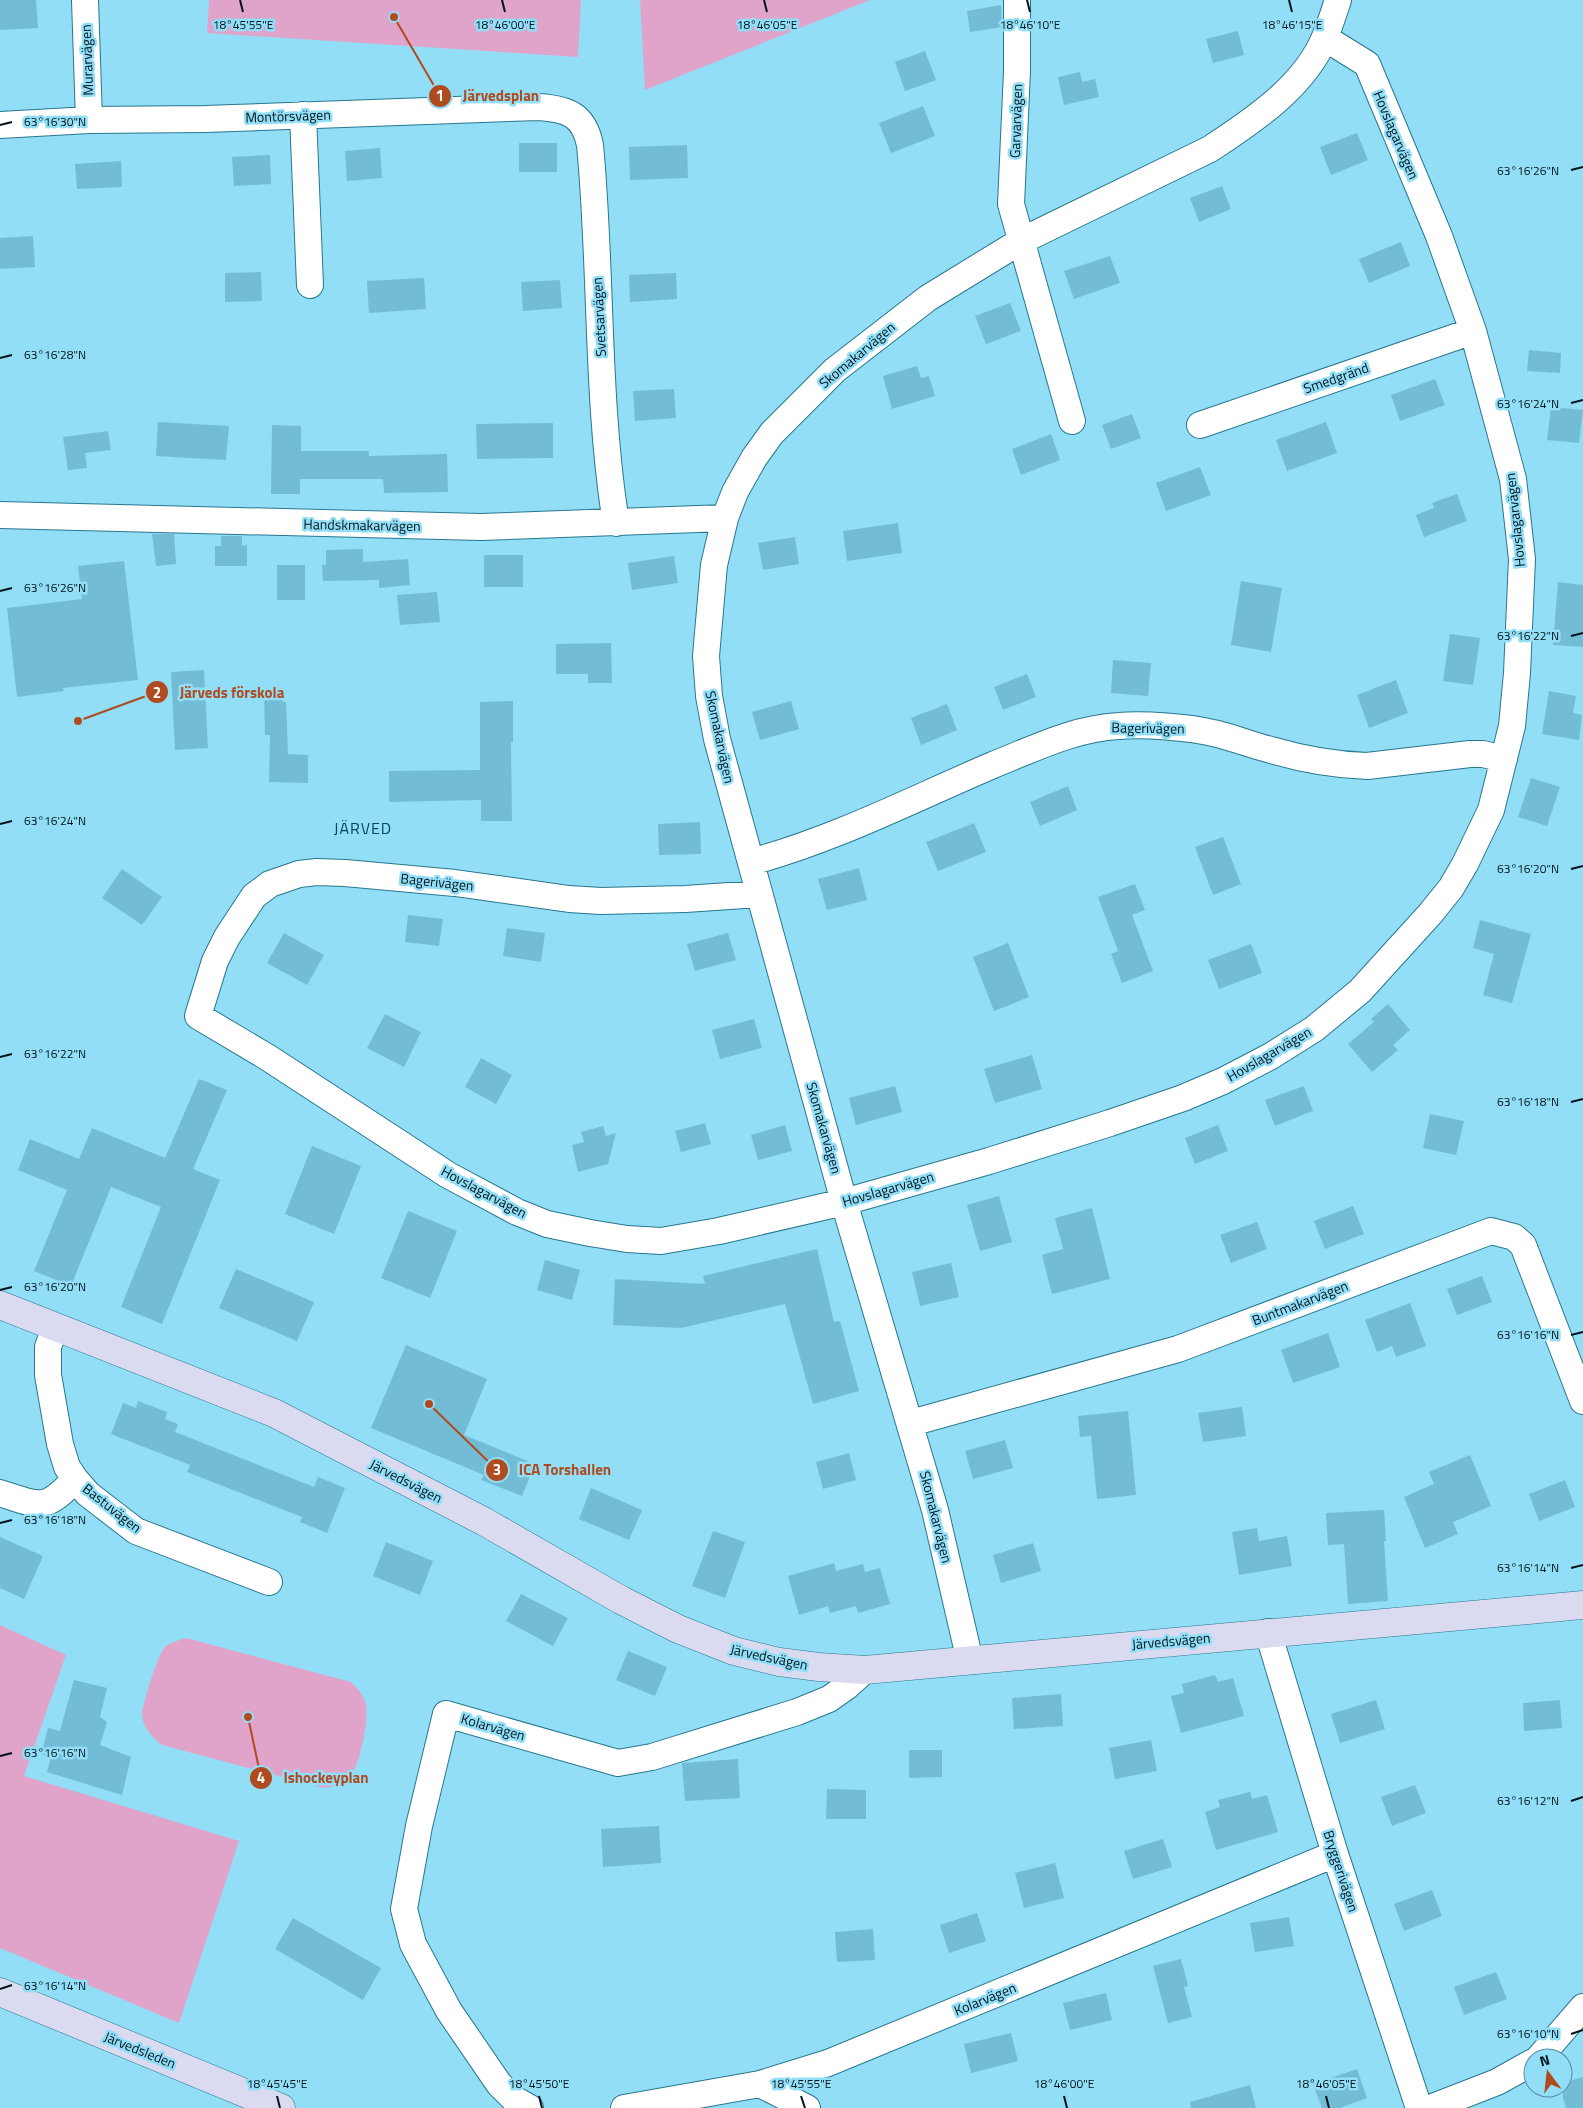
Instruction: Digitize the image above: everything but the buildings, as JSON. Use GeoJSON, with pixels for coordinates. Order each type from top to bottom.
{"type":"FeatureCollection","features":[{"type":"Feature","properties":{"kind":"street","name":"Murarvägen"},"geometry":{"type":"LineString","coordinates":[[85,0],[89,120]]}},
{"type":"Feature","properties":{"kind":"street","name":"Garvarvägen"},"geometry":{"type":"LineString","coordinates":[[1017,0],[1017,81],[1011,204],[1072,421]]}},
{"type":"Feature","properties":{"kind":"street","name":"Skomakarvägen"},"geometry":{"type":"LineString","coordinates":[[970,1660],[935,1510],[911,1422],[844,1202],[717,739],[709,696],[706,656],[713,574],[724,518],[735,492],[754,458],[772,433],[835,370],[928,298],[1021,241],[1210,149],[1238,131],[1276,101],[1305,70],[1325,38],[1338,0]]}},
{"type":"Feature","properties":{"kind":"street","name":"Hovslagarvägen"},"geometry":{"type":"LineString","coordinates":[[198,1016],[266,1057],[448,1174],[516,1212],[547,1224],[627,1240],[661,1241],[719,1232],[844,1202],[1110,1124],[1183,1098],[1272,1056],[1314,1029],[1360,991],[1430,914],[1450,888],[1465,864],[1491,810],[1512,726],[1522,559],[1513,479],[1473,331],[1439,236],[1366,64],[1325,38]]}},
{"type":"Feature","properties":{"kind":"street","name":"Montörsvägen"},"geometry":{"type":"LineString","coordinates":[[0,125],[89,120],[204,119],[540,106],[563,110],[574,116]]}},
{"type":"Feature","properties":{"kind":"street"},"geometry":{"type":"LineString","coordinates":[[303,115],[310,285]]}},
{"type":"Feature","properties":{"kind":"street","name":"Svetsarvägen"},"geometry":{"type":"LineString","coordinates":[[574,116],[586,128],[590,145],[603,401],[609,477],[616,523]]}},
{"type":"Feature","properties":{"kind":"street","name":"Smedgränd"},"geometry":{"type":"LineString","coordinates":[[1200,425],[1473,331]]}},
{"type":"Feature","properties":{"kind":"street","name":"Handskmakarvägen"},"geometry":{"type":"LineString","coordinates":[[0,515],[482,527],[724,518]]}},
{"type":"Feature","properties":{"kind":"street","name":"Bagerivägen"},"geometry":{"type":"LineString","coordinates":[[751,862],[792,851],[845,830],[1035,748],[1074,734],[1110,726],[1191,729],[1213,733],[1302,758],[1352,766],[1368,766],[1470,754],[1483,754],[1504,759]]}},
{"type":"Feature","properties":{"kind":"street","name":"Bagerivägen"},"geometry":{"type":"LineString","coordinates":[[198,1016],[215,961],[227,937],[254,896],[270,884],[299,874],[317,872],[345,873],[455,883],[569,899],[601,901],[685,899],[759,894]]}},
{"type":"Feature","properties":{"kind":"street","name":"Buntmakarvägen"},"geometry":{"type":"LineString","coordinates":[[911,1422],[1178,1349],[1491,1231],[1514,1237],[1523,1245],[1583,1401]]}},
{"type":"Feature","properties":{"kind":"street","name":"Järvedsvägen"},"geometry":{"type":"LineString","coordinates":[[0,1305],[274,1413],[485,1522],[621,1600],[678,1629],[734,1651],[779,1662],[865,1670],[1583,1604]]}},
{"type":"Feature","properties":{"kind":"street","name":"Bastuvägen"},"geometry":{"type":"LineString","coordinates":[[56,1327],[48,1347],[48,1375],[60,1444],[68,1467],[75,1479],[88,1494],[136,1531],[269,1582]]}},
{"type":"Feature","properties":{"kind":"street"},"geometry":{"type":"LineString","coordinates":[[0,1493],[32,1504],[40,1504],[50,1502],[59,1496],[75,1479]]}},
{"type":"Feature","properties":{"kind":"street","name":"Bryggerivägen"},"geometry":{"type":"LineString","coordinates":[[1268,1632],[1335,1854],[1419,2108]]}},
{"type":"Feature","properties":{"kind":"street","name":"Kolarvägen"},"geometry":{"type":"LineString","coordinates":[[530,2108],[514,2100],[498,2084],[449,2011],[413,1944],[404,1910],[419,1826],[446,1714],[618,1763],[652,1757],[797,1712],[829,1699],[865,1670]]}},
{"type":"Feature","properties":{"kind":"street","name":"Kolarvägen"},"geometry":{"type":"LineString","coordinates":[[624,2108],[760,2084],[846,2055],[1335,1854]]}},
{"type":"Feature","properties":{"kind":"street","name":"Järvedsleden"},"geometry":{"type":"LineString","coordinates":[[0,1992],[281,2108]]}},
{"type":"Feature","properties":{"kind":"street"},"geometry":{"type":"LineString","coordinates":[[1548,2048],[1583,2007]]}},
{"type":"Feature","properties":{"kind":"street"},"geometry":{"type":"LineString","coordinates":[[1430,2108],[1497,2082],[1523,2068]]}},
{"type":"Feature","properties":{"kind":"street"},"geometry":{"type":"LineString","coordinates":[[760,2084],[807,2108]]}},
{"type":"Feature","properties":{"kind":"shaded area"},"geometry":{"type":"Polygon","coordinates":[[[209,0],[581,0],[578,57],[207,33],[209,0]]]}},
{"type":"Feature","properties":{"kind":"shaded area"},"geometry":{"type":"Polygon","coordinates":[[[640,0],[870,0],[645,90],[640,0]]]}},
{"type":"Feature","properties":{"kind":"shaded area"},"geometry":{"type":"Polygon","coordinates":[[[0,1625],[66,1655],[24,1776],[239,1841],[179,2023],[0,1948],[0,1625]]]}},
{"type":"Feature","properties":{"kind":"shaded area"},"geometry":{"type":"Polygon","coordinates":[[[186,1638],[351,1682],[364,1698],[367,1711],[358,1761],[351,1775],[339,1784],[324,1788],[162,1745],[151,1735],[146,1727],[142,1718],[143,1708],[151,1679],[162,1651],[175,1641],[186,1638]]]}},
{"type":"Feature","properties":{"kind":"place","name":"Järvedsplan"},"geometry":{"type":"Point","coordinates":[394,17]}},
{"type":"Feature","properties":{"kind":"place","name":"Järveds förskola"},"geometry":{"type":"Point","coordinates":[78,721]}},
{"type":"Feature","properties":{"kind":"place","name":"ICA Torshallen"},"geometry":{"type":"Point","coordinates":[429,1404]}},
{"type":"Feature","properties":{"kind":"place","name":"Ishockeyplan"},"geometry":{"type":"Point","coordinates":[248,1717]}},
{"type":"Feature","properties":{"kind":"district","name":"JÄRVED"},"geometry":{"type":"Point","coordinates":[363,828]}}]}
